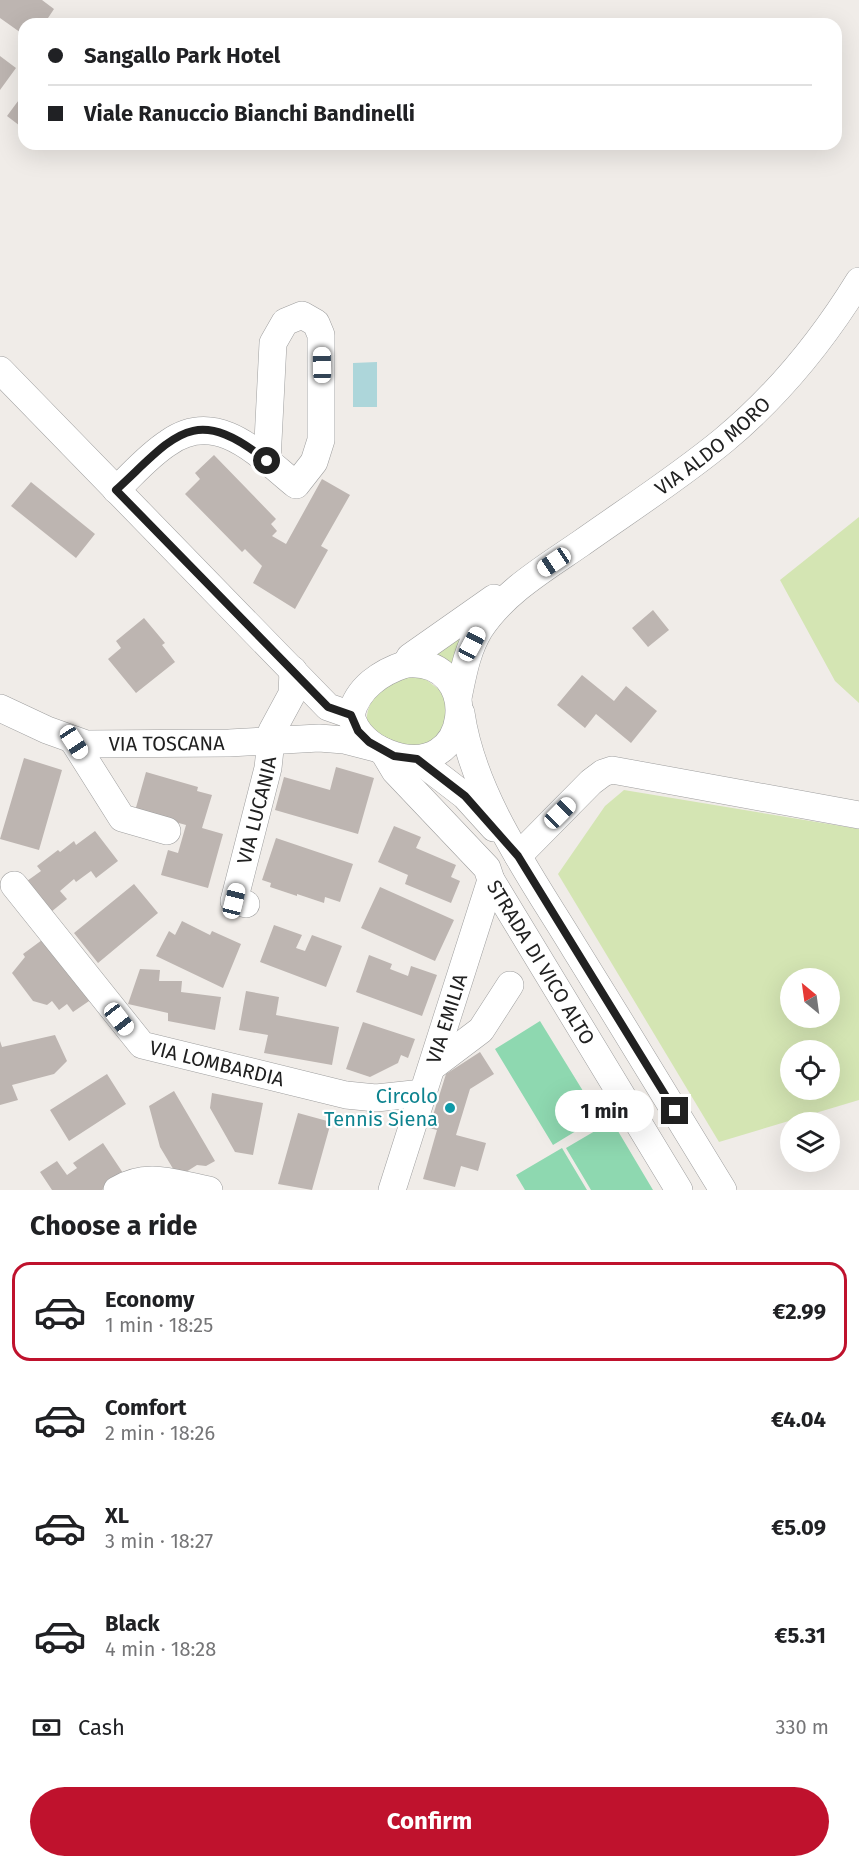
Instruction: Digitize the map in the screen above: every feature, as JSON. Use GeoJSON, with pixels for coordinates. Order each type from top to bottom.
{"type":"FeatureCollection","features":[{"type":"Feature","properties":{"kind":"street","name":"VIA ALDO MORO"},"geometry":{"type":"LineString","coordinates":[[406,664],[410,657],[470,614],[534,575],[679,474],[741,424],[808,355],[859,281]]}},
{"type":"Feature","properties":{"kind":"street"},"geometry":{"type":"LineString","coordinates":[[121,484],[169,442],[205,429],[224,432],[267,461],[296,485],[308,472],[318,452],[323,429],[321,335],[316,323],[302,315],[285,322],[273,343],[267,461]]}},
{"type":"Feature","properties":{"kind":"street","name":"STRADA DI VICO ALTO"},"geometry":{"type":"LineString","coordinates":[[0,370],[121,484],[196,572],[328,707],[351,717],[363,736],[381,750],[395,771],[483,864],[679,1190]]}},
{"type":"Feature","properties":{"kind":"street","name":"VIA ALDO MORO"},"geometry":{"type":"LineString","coordinates":[[459,705],[466,659],[480,629],[497,609],[534,575]]}},
{"type":"Feature","properties":{"kind":"street"},"geometry":{"type":"LineString","coordinates":[[351,717],[364,689],[387,671],[406,664],[419,665],[444,676],[459,705],[473,763],[518,856],[723,1190]]}},
{"type":"Feature","properties":{"kind":"street","name":"STRADA DI VICO ALTO"},"geometry":{"type":"LineString","coordinates":[[293,670],[337,688],[364,689]]}},
{"type":"Feature","properties":{"kind":"street"},"geometry":{"type":"LineString","coordinates":[[270,741],[275,723],[292,694],[293,670]]}},
{"type":"Feature","properties":{"kind":"street"},"geometry":{"type":"LineString","coordinates":[[417,759],[442,749],[451,740],[459,726],[459,705]]}},
{"type":"Feature","properties":{"kind":"street","name":"VIA TOSCANA"},"geometry":{"type":"LineString","coordinates":[[0,708],[74,742],[101,745],[327,738],[381,750]]}},
{"type":"Feature","properties":{"kind":"street","name":"VIA TOSCANA"},"geometry":{"type":"LineString","coordinates":[[270,741],[287,731],[351,717]]}},
{"type":"Feature","properties":{"kind":"street","name":"VIA LUCANIA"},"geometry":{"type":"LineString","coordinates":[[246,904],[234,901],[268,768],[270,741]]}},
{"type":"Feature","properties":{"kind":"street"},"geometry":{"type":"LineString","coordinates":[[74,742],[122,818],[167,831]]}},
{"type":"Feature","properties":{"kind":"street"},"geometry":{"type":"LineString","coordinates":[[381,750],[417,759],[465,796],[518,856]]}},
{"type":"Feature","properties":{"kind":"street"},"geometry":{"type":"LineString","coordinates":[[518,856],[598,776],[612,770],[859,815]]}},
{"type":"Feature","properties":{"kind":"street","name":"VIA EMILIA"},"geometry":{"type":"LineString","coordinates":[[392,1190],[491,880]]}},
{"type":"Feature","properties":{"kind":"street","name":"VIA LOMBARDIA"},"geometry":{"type":"LineString","coordinates":[[14,885],[142,1045],[346,1095],[376,1098],[423,1093]]}},
{"type":"Feature","properties":{"kind":"street"},"geometry":{"type":"LineString","coordinates":[[432,1067],[481,1030],[510,985]]}},
{"type":"Feature","properties":{"kind":"street"},"geometry":{"type":"LineString","coordinates":[[117,1190],[130,1182],[144,1179],[209,1190]]}},
{"type":"Feature","properties":{"kind":"green space"},"geometry":{"type":"Polygon","coordinates":[[[859,517],[859,703],[835,681],[780,580],[859,517]]]}},
{"type":"Feature","properties":{"kind":"green space"},"geometry":{"type":"Polygon","coordinates":[[[464,634],[451,668],[431,657],[464,634]]]}},
{"type":"Feature","properties":{"kind":"green space"},"geometry":{"type":"Polygon","coordinates":[[[416,672],[453,700],[435,745],[395,745],[367,725],[367,714],[370,705],[381,691],[416,672]]]}},
{"type":"Feature","properties":{"kind":"green space"},"geometry":{"type":"Polygon","coordinates":[[[624,790],[859,829],[859,1100],[819,1112],[780,1112],[780,1124],[719,1142],[558,874],[605,806],[624,790]]]}},
{"type":"Feature","properties":{"kind":"green space"},"geometry":{"type":"Polygon","coordinates":[[[540,1021],[599,1117],[553,1145],[495,1049],[540,1021]]]}},
{"type":"Feature","properties":{"kind":"green space"},"geometry":{"type":"Polygon","coordinates":[[[612,1121],[653,1190],[591,1190],[566,1148],[612,1121]]]}},
{"type":"Feature","properties":{"kind":"green space"},"geometry":{"type":"Polygon","coordinates":[[[562,1148],[587,1190],[525,1190],[516,1175],[562,1148]]]}},
{"type":"Feature","properties":{"kind":"water"},"geometry":{"type":"Polygon","coordinates":[[[377,362],[377,407],[353,407],[353,363],[377,362]]]}},
{"type":"Feature","properties":{"kind":"building"},"geometry":{"type":"Polygon","coordinates":[[[0,0],[42,0],[54,9],[48,18],[18,18],[18,31],[0,18],[0,0]]]}},
{"type":"Feature","properties":{"kind":"building"},"geometry":{"type":"Polygon","coordinates":[[[0,56],[16,68],[0,90],[0,56]]]}},
{"type":"Feature","properties":{"kind":"building"},"geometry":{"type":"Polygon","coordinates":[[[18,101],[18,124],[7,116],[18,101]]]}},
{"type":"Feature","properties":{"kind":"building"},"geometry":{"type":"Polygon","coordinates":[[[214,455],[276,519],[271,524],[277,531],[272,536],[286,544],[322,479],[350,495],[321,546],[328,550],[295,609],[253,583],[262,566],[245,549],[242,552],[185,494],[200,479],[195,473],[214,455]]]}},
{"type":"Feature","properties":{"kind":"building"},"geometry":{"type":"Polygon","coordinates":[[[31,482],[95,534],[76,558],[11,506],[31,482]]]}},
{"type":"Feature","properties":{"kind":"building"},"geometry":{"type":"Polygon","coordinates":[[[653,610],[669,630],[648,647],[632,628],[653,610]]]}},
{"type":"Feature","properties":{"kind":"building"},"geometry":{"type":"Polygon","coordinates":[[[144,618],[165,643],[162,645],[175,662],[136,693],[108,659],[121,648],[116,641],[144,618]]]}},
{"type":"Feature","properties":{"kind":"building"},"geometry":{"type":"Polygon","coordinates":[[[582,675],[614,701],[626,686],[657,711],[631,743],[596,714],[585,728],[557,705],[582,675]]]}},
{"type":"Feature","properties":{"kind":"building"},"geometry":{"type":"Polygon","coordinates":[[[24,758],[62,770],[39,850],[0,839],[24,758]]]}},
{"type":"Feature","properties":{"kind":"building"},"geometry":{"type":"Polygon","coordinates":[[[336,767],[374,778],[358,834],[275,810],[284,777],[330,790],[336,767]]]}},
{"type":"Feature","properties":{"kind":"building"},"geometry":{"type":"Polygon","coordinates":[[[146,772],[198,787],[197,791],[212,795],[202,828],[223,834],[208,888],[161,875],[168,850],[178,853],[186,825],[135,811],[146,772]]]}},
{"type":"Feature","properties":{"kind":"building"},"geometry":{"type":"Polygon","coordinates":[[[394,826],[421,837],[416,848],[456,865],[451,877],[460,881],[451,903],[405,884],[408,875],[378,862],[394,826]]]}},
{"type":"Feature","properties":{"kind":"building"},"geometry":{"type":"Polygon","coordinates":[[[95,831],[118,861],[96,878],[91,871],[76,882],[74,879],[60,891],[67,899],[51,912],[27,881],[41,871],[37,866],[58,850],[60,852],[74,841],[76,845],[95,831]]]}},
{"type":"Feature","properties":{"kind":"building"},"geometry":{"type":"Polygon","coordinates":[[[276,838],[353,864],[340,902],[325,897],[324,903],[297,894],[297,896],[270,887],[271,883],[262,880],[276,838]]]}},
{"type":"Feature","properties":{"kind":"building"},"geometry":{"type":"Polygon","coordinates":[[[134,884],[158,913],[98,963],[74,933],[134,884]]]}},
{"type":"Feature","properties":{"kind":"building"},"geometry":{"type":"Polygon","coordinates":[[[380,887],[454,920],[435,961],[361,928],[380,887]]]}},
{"type":"Feature","properties":{"kind":"building"},"geometry":{"type":"Polygon","coordinates":[[[182,921],[210,935],[212,931],[241,944],[223,988],[156,956],[169,931],[175,935],[182,921]]]}},
{"type":"Feature","properties":{"kind":"building"},"geometry":{"type":"Polygon","coordinates":[[[274,925],[302,935],[296,948],[305,951],[312,935],[342,946],[326,987],[260,962],[274,925]]]}},
{"type":"Feature","properties":{"kind":"building"},"geometry":{"type":"Polygon","coordinates":[[[42,940],[92,999],[73,1012],[67,1004],[59,1010],[52,1001],[47,1005],[33,1001],[12,973],[25,957],[23,954],[42,940]]]}},
{"type":"Feature","properties":{"kind":"building"},"geometry":{"type":"Polygon","coordinates":[[[369,955],[392,964],[390,969],[408,976],[411,966],[437,975],[422,1016],[356,992],[369,955]]]}},
{"type":"Feature","properties":{"kind":"building"},"geometry":{"type":"Polygon","coordinates":[[[140,969],[160,970],[159,981],[182,981],[181,992],[221,997],[215,1030],[168,1021],[168,1013],[128,1004],[140,969]]]}},
{"type":"Feature","properties":{"kind":"building"},"geometry":{"type":"Polygon","coordinates":[[[246,991],[279,997],[276,1015],[339,1027],[332,1065],[264,1053],[268,1035],[239,1030],[246,991]]]}},
{"type":"Feature","properties":{"kind":"building"},"geometry":{"type":"Polygon","coordinates":[[[363,1022],[415,1039],[408,1058],[401,1055],[398,1063],[370,1077],[346,1069],[363,1022]]]}},
{"type":"Feature","properties":{"kind":"building"},"geometry":{"type":"Polygon","coordinates":[[[55,1035],[67,1061],[54,1074],[12,1085],[18,1100],[0,1105],[0,1041],[2,1047],[55,1035]]]}},
{"type":"Feature","properties":{"kind":"building"},"geometry":{"type":"Polygon","coordinates":[[[480,1052],[494,1074],[470,1089],[456,1135],[486,1143],[478,1171],[461,1166],[455,1187],[423,1179],[437,1130],[429,1128],[446,1074],[480,1052]]]}},
{"type":"Feature","properties":{"kind":"building"},"geometry":{"type":"Polygon","coordinates":[[[107,1074],[126,1104],[69,1141],[50,1110],[107,1074]]]}},
{"type":"Feature","properties":{"kind":"building"},"geometry":{"type":"Polygon","coordinates":[[[174,1091],[215,1161],[206,1166],[197,1165],[178,1177],[160,1147],[149,1106],[174,1091]]]}},
{"type":"Feature","properties":{"kind":"building"},"geometry":{"type":"Polygon","coordinates":[[[212,1093],[263,1103],[253,1155],[235,1152],[210,1108],[212,1093]]]}},
{"type":"Feature","properties":{"kind":"building"},"geometry":{"type":"Polygon","coordinates":[[[298,1113],[331,1122],[312,1190],[278,1184],[298,1113]]]}},
{"type":"Feature","properties":{"kind":"building"},"geometry":{"type":"Polygon","coordinates":[[[103,1143],[125,1176],[102,1190],[52,1190],[40,1172],[57,1161],[67,1175],[77,1168],[73,1163],[103,1143]]]}},
{"type":"Feature","properties":{"kind":"place","name":"Circolo Tennis Siena"},"geometry":{"type":"Point","coordinates":[450,1108]}},
{"type":"Feature","properties":{"kind":"route"},"geometry":{"type":"LineString","coordinates":[[267,461],[224,432],[214,429],[196,430],[169,442],[116,490],[328,707],[351,715],[363,736],[383,751],[394,756],[417,759],[465,796],[479,811],[518,856],[675,1111]]}}]}
